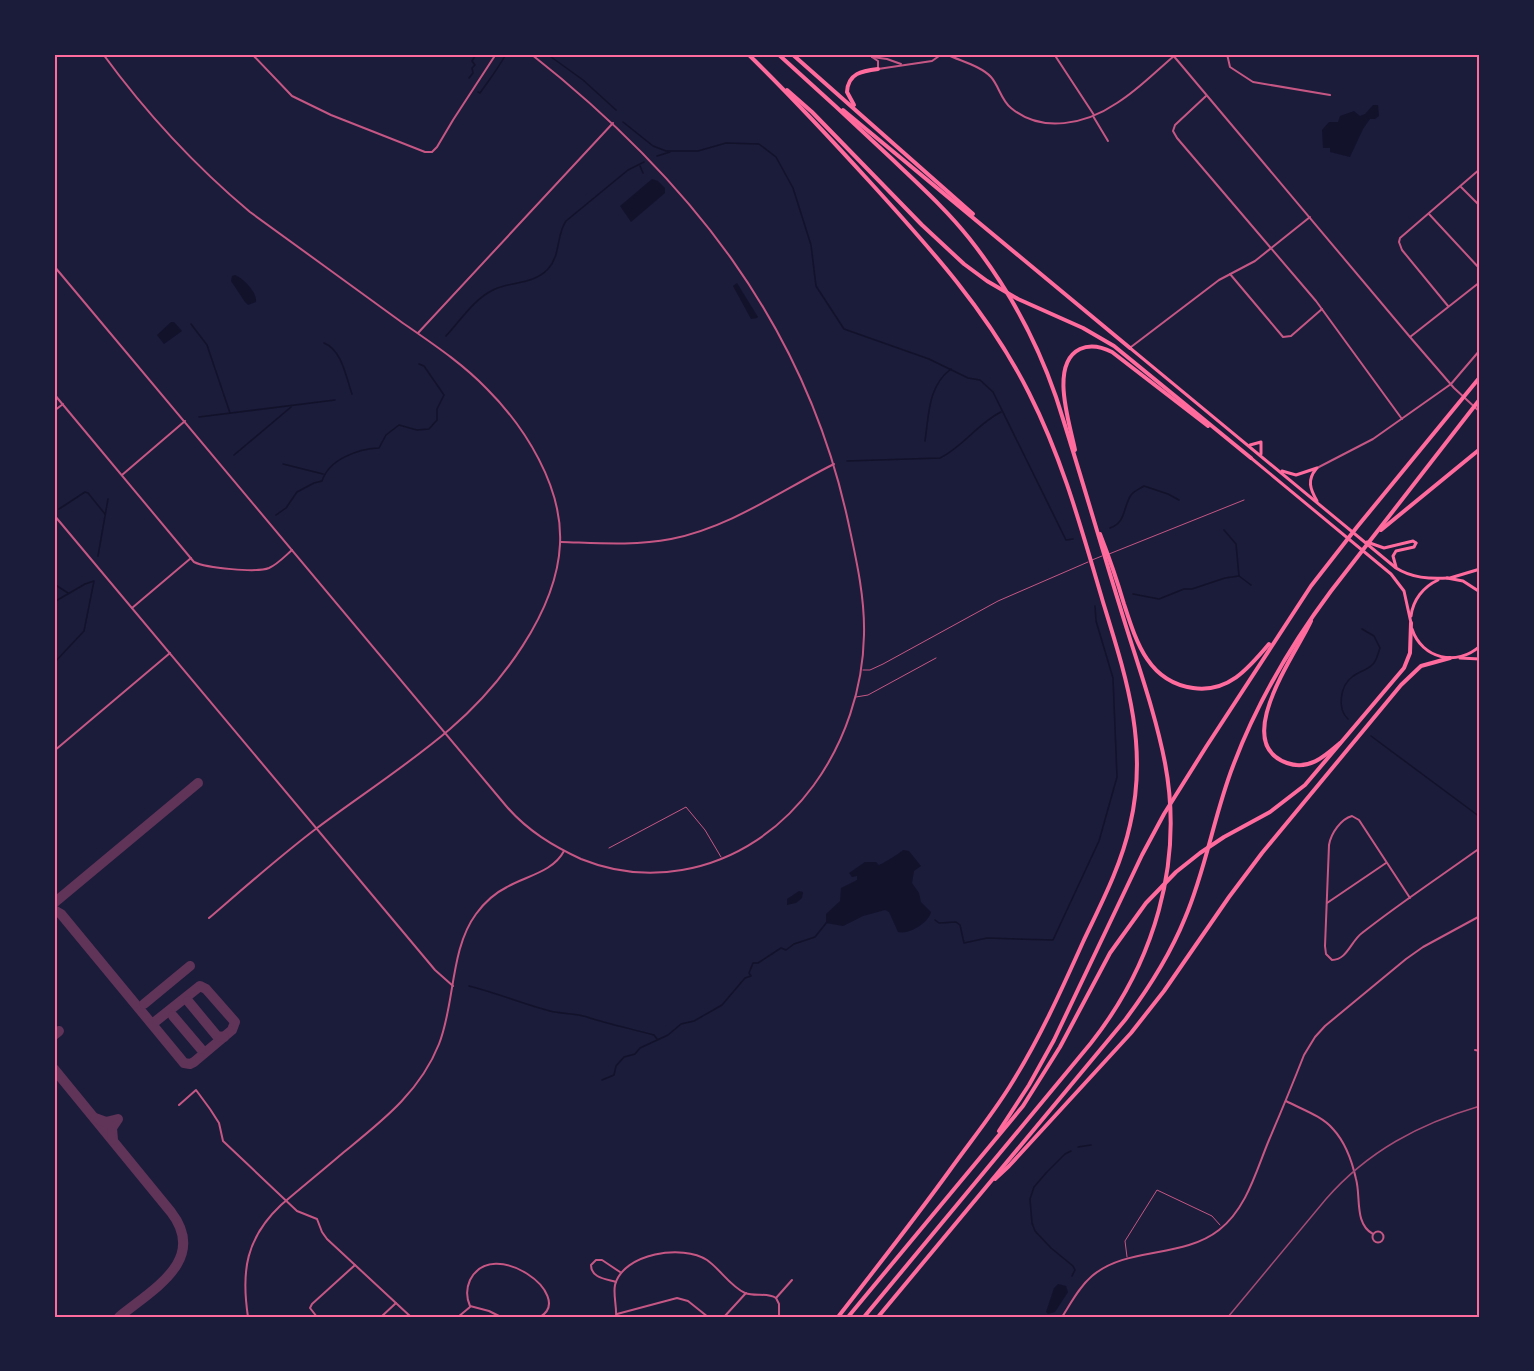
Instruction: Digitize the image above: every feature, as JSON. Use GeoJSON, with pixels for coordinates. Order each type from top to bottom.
{"type":"FeatureCollection","features":[{"type":"Feature","properties":{"kind":"highway"},"geometry":{"type":"LineString","coordinates":[[748,54],[820,127],[946,267],[985,318],[1022,379],[1052,444],[1069,490],[1129,689],[1136,723],[1138,752],[1134,808],[1119,863],[1031,1050],[986,1122],[838,1317]]}},
{"type":"Feature","properties":{"kind":"highway"},"geometry":{"type":"LineString","coordinates":[[778,54],[944,210],[968,237],[1002,283],[1029,332],[1047,371],[1153,716],[1166,770],[1170,799],[1167,876],[1149,945],[1137,971],[1104,1026],[864,1317]]}},
{"type":"Feature","properties":{"kind":"highway"},"geometry":{"type":"LineString","coordinates":[[792,54],[939,182],[1000,239]]}},
{"type":"Feature","properties":{"kind":"highway"},"geometry":{"type":"LineString","coordinates":[[858,111],[848,95],[850,81],[857,73],[878,69]]}},
{"type":"Feature","properties":{"kind":"highway"},"geometry":{"type":"LineString","coordinates":[[764,70],[812,112],[958,259],[987,281],[1031,305],[1083,328],[1120,350],[1251,458]]}},
{"type":"Feature","properties":{"kind":"highway"},"geometry":{"type":"LineString","coordinates":[[814,87],[1130,348]]}},
{"type":"Feature","properties":{"kind":"highway"},"geometry":{"type":"LineString","coordinates":[[1078,469],[1063,374],[1073,354],[1090,347],[1103,348],[1121,358],[1251,458]]}},
{"type":"Feature","properties":{"kind":"highway"},"geometry":{"type":"LineString","coordinates":[[992,1142],[1029,1086],[1054,1040],[1142,855],[1176,794],[1311,586],[1480,377]]}},
{"type":"Feature","properties":{"kind":"highway"},"geometry":{"type":"LineString","coordinates":[[878,1317],[1125,1020],[1143,995],[1168,954],[1186,917],[1222,795],[1246,732],[1278,670],[1314,615],[1371,538],[1479,400]]}},
{"type":"Feature","properties":{"kind":"highway"},"geometry":{"type":"LineString","coordinates":[[1371,538],[1480,449]]}},
{"type":"Feature","properties":{"kind":"highway"},"geometry":{"type":"LineString","coordinates":[[1089,505],[1107,550],[1138,644],[1151,666],[1164,677],[1180,685],[1197,688],[1209,688],[1227,683],[1248,669],[1280,633]]}},
{"type":"Feature","properties":{"kind":"highway"},"geometry":{"type":"LineString","coordinates":[[1314,615],[1268,705],[1264,721],[1267,743],[1272,753],[1283,762],[1305,765],[1325,756],[1351,732]]}},
{"type":"Feature","properties":{"kind":"highway"},"geometry":{"type":"LineString","coordinates":[[848,1317],[1035,1089],[1110,953],[1146,903],[1188,862],[1234,831],[1270,812],[1294,795],[1316,774],[1406,665],[1410,653],[1411,623]]}},
{"type":"Feature","properties":{"kind":"highway"},"geometry":{"type":"LineString","coordinates":[[988,1185],[1009,1166],[1131,1033],[1164,991],[1228,897],[1262,853],[1401,685],[1421,666],[1452,658]]}},
{"type":"Feature","properties":{"kind":"main road"},"geometry":{"type":"LineString","coordinates":[[1130,348],[1396,568],[1406,574],[1419,577],[1463,581],[1480,592]]}},
{"type":"Feature","properties":{"kind":"main road"},"geometry":{"type":"LineString","coordinates":[[1249,446],[1261,442],[1261,456]]}},
{"type":"Feature","properties":{"kind":"main road"},"geometry":{"type":"LineString","coordinates":[[1251,458],[1391,574],[1404,591],[1414,635],[1423,647],[1435,655],[1480,659]]}},
{"type":"Feature","properties":{"kind":"main road"},"geometry":{"type":"LineString","coordinates":[[1277,469],[1296,476],[1317,468]]}},
{"type":"Feature","properties":{"kind":"main road"},"geometry":{"type":"LineString","coordinates":[[1317,468],[1310,477],[1310,486],[1320,505]]}},
{"type":"Feature","properties":{"kind":"main road"},"geometry":{"type":"LineString","coordinates":[[1361,539],[1384,548],[1407,542],[1416,543],[1414,546],[1394,553],[1396,568]]}},
{"type":"Feature","properties":{"kind":"main road"},"geometry":{"type":"LineString","coordinates":[[1411,623],[1412,608],[1421,592],[1434,582],[1480,569]]}},
{"type":"Feature","properties":{"kind":"main road"},"geometry":{"type":"LineString","coordinates":[[1452,658],[1469,654],[1480,646]]}},
{"type":"Feature","properties":{"kind":"street"},"geometry":{"type":"LineString","coordinates":[[103,54],[140,104],[185,154],[224,190],[250,212],[418,333],[473,375],[493,394],[516,423],[539,461],[552,491],[558,516],[561,542],[553,583],[538,618],[523,644],[489,691],[445,733],[317,828],[209,918]]}},
{"type":"Feature","properties":{"kind":"street"},"geometry":{"type":"LineString","coordinates":[[252,54],[292,96],[336,117],[425,152],[432,152],[437,147],[496,54]]}},
{"type":"Feature","properties":{"kind":"street"},"geometry":{"type":"LineString","coordinates":[[54,266],[516,817],[540,837],[564,851],[599,866],[636,873],[674,872],[722,860],[747,848],[769,833],[808,794],[837,748],[856,697],[861,670],[864,627],[861,591],[845,505],[834,464],[797,368],[751,285],[698,214],[657,167],[613,123],[531,54]]}},
{"type":"Feature","properties":{"kind":"street"},"geometry":{"type":"LineString","coordinates":[[904,65],[888,59],[872,57],[878,61],[878,69],[932,61],[944,54],[987,74],[1009,106],[1031,120],[1057,124],[1093,116],[1126,97],[1173,55],[1410,337],[1451,384],[1480,412]]}},
{"type":"Feature","properties":{"kind":"street"},"geometry":{"type":"LineString","coordinates":[[1054,54],[1108,141]]}},
{"type":"Feature","properties":{"kind":"street"},"geometry":{"type":"LineString","coordinates":[[1227,54],[1230,67],[1253,82],[1330,95]]}},
{"type":"Feature","properties":{"kind":"street"},"geometry":{"type":"LineString","coordinates":[[1207,96],[1177,122],[1173,128],[1177,138],[1272,247],[1322,309],[1402,419]]}},
{"type":"Feature","properties":{"kind":"street"},"geometry":{"type":"LineString","coordinates":[[418,333],[613,123]]}},
{"type":"Feature","properties":{"kind":"street"},"geometry":{"type":"LineString","coordinates":[[1448,306],[1402,250],[1399,242],[1403,234],[1480,169]]}},
{"type":"Feature","properties":{"kind":"street"},"geometry":{"type":"LineString","coordinates":[[1460,186],[1480,206]]}},
{"type":"Feature","properties":{"kind":"street"},"geometry":{"type":"LineString","coordinates":[[1429,213],[1480,269]]}},
{"type":"Feature","properties":{"kind":"street"},"geometry":{"type":"LineString","coordinates":[[1130,348],[1229,274],[1251,264],[1310,217]]}},
{"type":"Feature","properties":{"kind":"street"},"geometry":{"type":"LineString","coordinates":[[1229,274],[1282,337],[1291,336],[1322,309]]}},
{"type":"Feature","properties":{"kind":"street"},"geometry":{"type":"LineString","coordinates":[[1410,337],[1480,282]]}},
{"type":"Feature","properties":{"kind":"street"},"geometry":{"type":"LineString","coordinates":[[1317,468],[1373,439],[1451,384],[1480,350]]}},
{"type":"Feature","properties":{"kind":"street"},"geometry":{"type":"LineString","coordinates":[[54,394],[198,564],[259,570],[275,565],[292,550]]}},
{"type":"Feature","properties":{"kind":"street"},"geometry":{"type":"LineString","coordinates":[[54,411],[63,404]]}},
{"type":"Feature","properties":{"kind":"street"},"geometry":{"type":"LineString","coordinates":[[122,475],[185,422]]}},
{"type":"Feature","properties":{"kind":"street"},"geometry":{"type":"LineString","coordinates":[[561,542],[638,543],[668,540],[693,534],[732,519],[834,464]]}},
{"type":"Feature","properties":{"kind":"street"},"geometry":{"type":"LineString","coordinates":[[54,514],[435,970],[453,986]]}},
{"type":"Feature","properties":{"kind":"street"},"geometry":{"type":"LineString","coordinates":[[132,608],[191,558]]}},
{"type":"Feature","properties":{"kind":"street"},"geometry":{"type":"LineString","coordinates":[[54,751],[170,653]]}},
{"type":"Feature","properties":{"kind":"street"},"geometry":{"type":"LineString","coordinates":[[1410,898],[1359,820],[1353,816],[1348,817],[1332,834],[1329,841],[1325,950],[1328,958],[1337,960],[1346,954],[1359,936],[1480,848]]}},
{"type":"Feature","properties":{"kind":"street"},"geometry":{"type":"LineString","coordinates":[[248,1317],[244,1282],[249,1255],[255,1238],[265,1222],[286,1201],[392,1112],[414,1088],[429,1066],[440,1041],[464,936],[476,914],[489,900],[507,887],[555,863],[564,851]]}},
{"type":"Feature","properties":{"kind":"street"},"geometry":{"type":"LineString","coordinates":[[1327,903],[1386,863]]}},
{"type":"Feature","properties":{"kind":"street"},"geometry":{"type":"LineString","coordinates":[[1062,1317],[1092,1276],[1107,1266],[1127,1259],[1192,1245],[1209,1237],[1222,1227],[1245,1198],[1307,1049],[1325,1026],[1412,955],[1480,916]]}},
{"type":"Feature","properties":{"kind":"street"},"geometry":{"type":"LineString","coordinates":[[1475,1050],[1480,1051]]}},
{"type":"Feature","properties":{"kind":"street"},"geometry":{"type":"LineString","coordinates":[[179,1104],[196,1090],[219,1123],[223,1141],[300,1213],[317,1219],[324,1236],[411,1317]]}},
{"type":"Feature","properties":{"kind":"street"},"geometry":{"type":"LineString","coordinates":[[1285,1101],[1328,1124],[1341,1139],[1357,1179],[1361,1216],[1369,1232],[1373,1234]]}},
{"type":"Feature","properties":{"kind":"street"},"geometry":{"type":"LineString","coordinates":[[708,1317],[693,1304],[677,1298],[616,1316],[614,1292],[616,1282],[621,1273],[633,1262],[644,1257],[688,1253],[706,1260],[746,1293],[768,1294],[776,1298],[779,1304],[779,1317]]}},
{"type":"Feature","properties":{"kind":"street"},"geometry":{"type":"LineString","coordinates":[[616,1282],[594,1275],[591,1265],[596,1260],[602,1260],[621,1273]]}},
{"type":"Feature","properties":{"kind":"street"},"geometry":{"type":"LineString","coordinates":[[470,1306],[467,1291],[472,1276],[490,1264],[502,1264],[516,1268],[529,1276],[546,1293],[550,1307],[540,1317]]}},
{"type":"Feature","properties":{"kind":"street"},"geometry":{"type":"LineString","coordinates":[[317,1317],[310,1308],[312,1304],[355,1265]]}},
{"type":"Feature","properties":{"kind":"street"},"geometry":{"type":"LineString","coordinates":[[776,1298],[792,1280]]}},
{"type":"Feature","properties":{"kind":"street"},"geometry":{"type":"LineString","coordinates":[[724,1317],[746,1293]]}},
{"type":"Feature","properties":{"kind":"street"},"geometry":{"type":"LineString","coordinates":[[381,1317],[396,1303]]}},
{"type":"Feature","properties":{"kind":"street"},"geometry":{"type":"LineString","coordinates":[[458,1317],[470,1306]]}},
{"type":"Feature","properties":{"kind":"street"},"geometry":{"type":"LineString","coordinates":[[470,1306],[501,1317]]}},
{"type":"Feature","properties":{"kind":"lane"},"geometry":{"type":"LineString","coordinates":[[861,670],[870,670],[883,664],[998,601],[1080,565],[1244,500]]}},
{"type":"Feature","properties":{"kind":"lane"},"geometry":{"type":"LineString","coordinates":[[856,697],[868,695],[936,658]]}},
{"type":"Feature","properties":{"kind":"lane"},"geometry":{"type":"LineString","coordinates":[[609,848],[686,807],[705,830],[722,860]]}},
{"type":"Feature","properties":{"kind":"lane"},"geometry":{"type":"LineString","coordinates":[[1127,1259],[1125,1241],[1157,1190],[1215,1219],[1222,1227]]}},
{"type":"Feature","properties":{"kind":"shaded area"},"geometry":{"type":"Polygon","coordinates":[[[1373,105],[1378,105],[1379,116],[1370,119],[1350,157],[1330,152],[1330,148],[1323,148],[1322,130],[1329,122],[1338,122],[1340,116],[1354,111],[1360,116],[1373,105]]]}},
{"type":"Feature","properties":{"kind":"shaded area"},"geometry":{"type":"Polygon","coordinates":[[[652,179],[665,188],[665,193],[631,222],[620,206],[652,179]]]}},
{"type":"Feature","properties":{"kind":"shaded area"},"geometry":{"type":"Polygon","coordinates":[[[235,275],[249,286],[256,302],[248,305],[245,302],[231,281],[232,276],[235,275]]]}},
{"type":"Feature","properties":{"kind":"shaded area"},"geometry":{"type":"Polygon","coordinates":[[[737,283],[757,318],[751,319],[733,286],[737,283]]]}},
{"type":"Feature","properties":{"kind":"shaded area"},"geometry":{"type":"Polygon","coordinates":[[[171,322],[174,322],[182,331],[164,344],[157,335],[171,322]]]}},
{"type":"Feature","properties":{"kind":"shaded area"},"geometry":{"type":"Polygon","coordinates":[[[903,850],[909,851],[921,866],[914,871],[912,883],[919,893],[921,902],[931,912],[923,924],[908,932],[898,932],[889,912],[885,910],[863,916],[843,926],[826,923],[826,914],[840,901],[841,888],[857,880],[857,876],[852,877],[849,873],[865,862],[876,862],[879,865],[903,850]]]}},
{"type":"Feature","properties":{"kind":"shaded area"},"geometry":{"type":"Polygon","coordinates":[[[799,891],[803,892],[802,898],[796,903],[787,905],[787,899],[799,891]]]}},
{"type":"Feature","properties":{"kind":"shaded area"},"geometry":{"type":"Polygon","coordinates":[[[1058,1284],[1066,1286],[1068,1292],[1055,1312],[1048,1314],[1046,1312],[1054,1288],[1058,1284]]]}},
{"type":"Feature","properties":{"kind":"waterway"},"geometry":{"type":"LineString","coordinates":[[469,78],[475,65],[472,61],[475,56],[473,54]]}},
{"type":"Feature","properties":{"kind":"waterway"},"geometry":{"type":"LineString","coordinates":[[478,92],[480,93],[497,70],[506,54]]}},
{"type":"Feature","properties":{"kind":"waterway"},"geometry":{"type":"LineString","coordinates":[[547,54],[583,80],[616,110]]}},
{"type":"Feature","properties":{"kind":"waterway"},"geometry":{"type":"LineString","coordinates":[[623,122],[653,146],[666,151],[698,151],[726,143],[759,144],[776,157],[793,188],[811,245],[816,286],[844,329],[929,359],[968,378],[980,380],[993,392],[1066,540],[1073,539]]}},
{"type":"Feature","properties":{"kind":"waterway"},"geometry":{"type":"LineString","coordinates":[[657,156],[670,152]]}},
{"type":"Feature","properties":{"kind":"waterway"},"geometry":{"type":"LineString","coordinates":[[446,336],[473,305],[486,294],[500,287],[536,278],[548,269],[555,258],[566,221],[628,170],[644,162]]}},
{"type":"Feature","properties":{"kind":"waterway"},"geometry":{"type":"LineString","coordinates":[[640,166],[643,173]]}},
{"type":"Feature","properties":{"kind":"waterway"},"geometry":{"type":"LineString","coordinates":[[191,324],[207,345],[230,413]]}},
{"type":"Feature","properties":{"kind":"waterway"},"geometry":{"type":"LineString","coordinates":[[324,343],[339,358],[352,394]]}},
{"type":"Feature","properties":{"kind":"waterway"},"geometry":{"type":"LineString","coordinates":[[276,515],[286,508],[297,492],[322,481],[326,473],[338,461],[362,450],[379,448],[386,435],[399,425],[417,430],[429,429],[437,420],[437,409],[444,395],[424,366],[419,364]]}},
{"type":"Feature","properties":{"kind":"waterway"},"geometry":{"type":"LineString","coordinates":[[925,441],[934,392],[943,376],[951,369]]}},
{"type":"Feature","properties":{"kind":"waterway"},"geometry":{"type":"LineString","coordinates":[[199,417],[335,400]]}},
{"type":"Feature","properties":{"kind":"waterway"},"geometry":{"type":"LineString","coordinates":[[234,455],[291,407]]}},
{"type":"Feature","properties":{"kind":"waterway"},"geometry":{"type":"LineString","coordinates":[[847,461],[940,458],[1001,412]]}},
{"type":"Feature","properties":{"kind":"waterway"},"geometry":{"type":"LineString","coordinates":[[283,464],[323,474]]}},
{"type":"Feature","properties":{"kind":"waterway"},"geometry":{"type":"LineString","coordinates":[[1110,528],[1122,519],[1131,495],[1144,486],[1179,500]]}},
{"type":"Feature","properties":{"kind":"waterway"},"geometry":{"type":"LineString","coordinates":[[59,509],[85,492],[105,514]]}},
{"type":"Feature","properties":{"kind":"waterway"},"geometry":{"type":"LineString","coordinates":[[98,556],[108,499]]}},
{"type":"Feature","properties":{"kind":"waterway"},"geometry":{"type":"LineString","coordinates":[[1224,530],[1236,544],[1239,576],[1251,585]]}},
{"type":"Feature","properties":{"kind":"waterway"},"geometry":{"type":"LineString","coordinates":[[1133,594],[1159,599],[1184,589],[1192,589],[1225,578],[1239,576]]}},
{"type":"Feature","properties":{"kind":"waterway"},"geometry":{"type":"LineString","coordinates":[[54,602],[94,581],[84,631],[54,663]]}},
{"type":"Feature","properties":{"kind":"waterway"},"geometry":{"type":"LineString","coordinates":[[54,584],[68,593]]}},
{"type":"Feature","properties":{"kind":"waterway"},"geometry":{"type":"LineString","coordinates":[[935,920],[939,923],[956,922],[960,925],[964,943],[987,938],[1053,940],[1099,841],[1117,777],[1113,678],[1096,621],[1095,606]]}},
{"type":"Feature","properties":{"kind":"waterway"},"geometry":{"type":"LineString","coordinates":[[1348,719],[1341,704],[1345,686],[1352,677],[1374,663],[1380,648],[1374,636],[1362,629]]}},
{"type":"Feature","properties":{"kind":"waterway"},"geometry":{"type":"LineString","coordinates":[[1371,736],[1480,817]]}},
{"type":"Feature","properties":{"kind":"waterway"},"geometry":{"type":"LineString","coordinates":[[602,1080],[614,1075],[616,1066],[624,1057],[635,1054],[640,1048],[668,1035],[681,1024],[694,1021],[722,1005],[745,978],[751,976],[749,973],[753,963],[758,963],[781,948],[786,950],[794,944],[815,937],[827,922]]}},
{"type":"Feature","properties":{"kind":"waterway"},"geometry":{"type":"LineString","coordinates":[[469,986],[550,1011],[582,1016],[654,1035],[657,1039]]}},
{"type":"Feature","properties":{"kind":"waterway"},"geometry":{"type":"LineString","coordinates":[[1078,1147],[1091,1145]]}},
{"type":"Feature","properties":{"kind":"waterway"},"geometry":{"type":"LineString","coordinates":[[1071,1151],[1065,1154],[1034,1187],[1030,1199],[1035,1231],[1073,1266],[1075,1270],[1072,1276]]}},
{"type":"Feature","properties":{"kind":"taxiway"},"geometry":{"type":"LineString","coordinates":[[54,903],[198,783]]}},
{"type":"Feature","properties":{"kind":"taxiway"},"geometry":{"type":"LineString","coordinates":[[54,910],[61,914],[184,1063],[194,1062],[232,1030],[235,1022],[206,989],[200,986],[156,1021]]}},
{"type":"Feature","properties":{"kind":"taxiway"},"geometry":{"type":"LineString","coordinates":[[144,1004],[190,966]]}},
{"type":"Feature","properties":{"kind":"taxiway"},"geometry":{"type":"LineString","coordinates":[[188,1001],[217,1036],[224,1037]]}},
{"type":"Feature","properties":{"kind":"taxiway"},"geometry":{"type":"LineString","coordinates":[[173,1016],[201,1049]]}},
{"type":"Feature","properties":{"kind":"taxiway"},"geometry":{"type":"LineString","coordinates":[[54,1035],[59,1031]]}},
{"type":"Feature","properties":{"kind":"taxiway"},"geometry":{"type":"LineString","coordinates":[[54,1069],[171,1212],[181,1229],[183,1245],[180,1259],[172,1272],[147,1296],[119,1317]]}},
{"type":"Feature","properties":{"kind":"taxiway"},"geometry":{"type":"LineString","coordinates":[[95,1118],[106,1122],[118,1119],[112,1128],[113,1140]]}},
{"type":"Feature","properties":{"kind":"railway"},"geometry":{"type":"LineString","coordinates":[[1228,1317],[1326,1199],[1359,1167],[1396,1141],[1436,1121],[1480,1106]]}}]}
